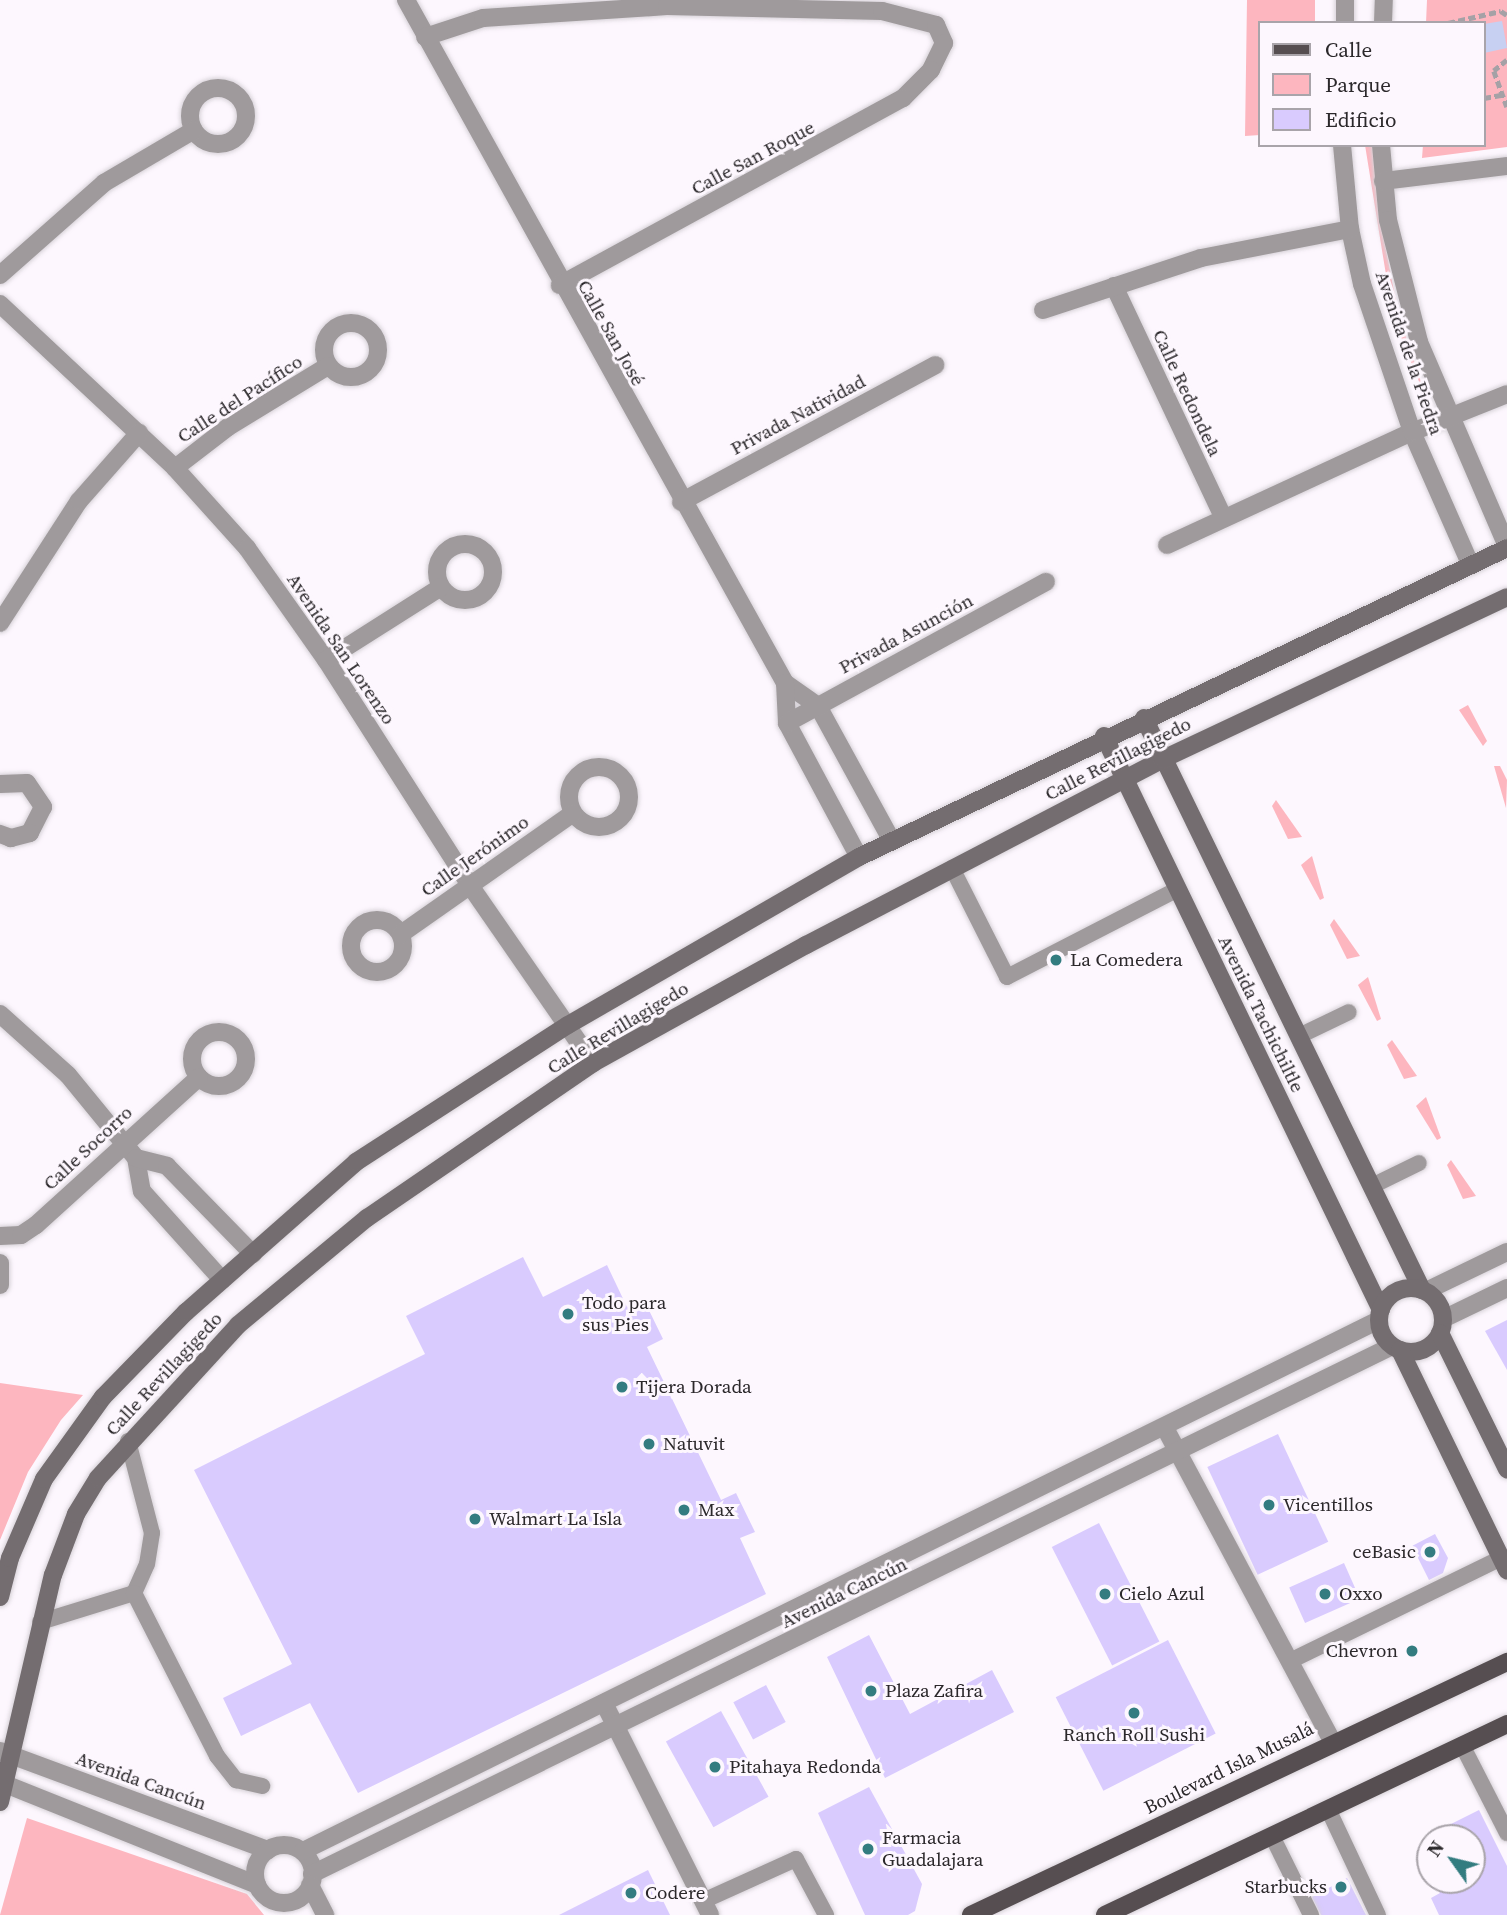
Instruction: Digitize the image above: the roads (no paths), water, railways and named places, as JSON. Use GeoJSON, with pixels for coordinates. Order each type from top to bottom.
{"type":"FeatureCollection","features":[{"type":"Feature","properties":{"kind":"main road","name":"Boulevard Isla Musalá"},"geometry":{"type":"LineString","coordinates":[[971,1915],[1507,1662]]}},
{"type":"Feature","properties":{"kind":"main road"},"geometry":{"type":"LineString","coordinates":[[1107,1915],[1507,1724]]}},
{"type":"Feature","properties":{"kind":"street","name":"Calle San José"},"geometry":{"type":"LineString","coordinates":[[406,0],[560,285],[785,683],[818,706],[892,841]]}},
{"type":"Feature","properties":{"kind":"street"},"geometry":{"type":"LineString","coordinates":[[1345,0],[1345,21]]}},
{"type":"Feature","properties":{"kind":"street"},"geometry":{"type":"LineString","coordinates":[[1383,21],[1384,0]]}},
{"type":"Feature","properties":{"kind":"street","name":"Calle San Roque"},"geometry":{"type":"LineString","coordinates":[[425,37],[483,18],[667,6],[881,11],[936,25],[944,43],[931,70],[903,98],[560,285]]}},
{"type":"Feature","properties":{"kind":"street"},"geometry":{"type":"LineString","coordinates":[[0,275],[104,183],[194,130]]}},
{"type":"Feature","properties":{"kind":"street","name":"Avenida de la Piedra"},"geometry":{"type":"LineString","coordinates":[[1342,147],[1350,229],[1362,284],[1412,432],[1471,566]]}},
{"type":"Feature","properties":{"kind":"street","name":"Avenida de la Piedra"},"geometry":{"type":"LineString","coordinates":[[1381,147],[1383,181],[1399,272],[1419,342],[1507,547]]}},
{"type":"Feature","properties":{"kind":"street"},"geometry":{"type":"LineString","coordinates":[[1383,181],[1507,166]]}},
{"type":"Feature","properties":{"kind":"street"},"geometry":{"type":"LineString","coordinates":[[1043,310],[1201,258],[1350,229]]}},
{"type":"Feature","properties":{"kind":"street","name":"Calle Redondela"},"geometry":{"type":"LineString","coordinates":[[1114,286],[1223,517]]}},
{"type":"Feature","properties":{"kind":"street","name":"Avenida San Lorenzo"},"geometry":{"type":"LineString","coordinates":[[0,303],[175,468],[247,548],[326,660],[469,884],[593,1063]]}},
{"type":"Feature","properties":{"kind":"street","name":"Calle del Pacífico"},"geometry":{"type":"LineString","coordinates":[[175,468],[228,428],[328,366]]}},
{"type":"Feature","properties":{"kind":"street","name":"Privada Natividad"},"geometry":{"type":"LineString","coordinates":[[681,502],[934,366]]}},
{"type":"Feature","properties":{"kind":"street"},"geometry":{"type":"LineString","coordinates":[[1167,545],[1412,432],[1507,394]]}},
{"type":"Feature","properties":{"kind":"street"},"geometry":{"type":"LineString","coordinates":[[0,624],[79,501],[139,433]]}},
{"type":"Feature","properties":{"kind":"street","name":"Calle Revillagigedo"},"geometry":{"type":"LineString","coordinates":[[0,1597],[27,1515],[74,1434],[103,1397],[222,1280],[356,1163],[568,1025],[859,857],[1104,736],[1507,547]]}},
{"type":"Feature","properties":{"kind":"street","name":"Privada Asunción"},"geometry":{"type":"LineString","coordinates":[[787,723],[1046,582]]}},
{"type":"Feature","properties":{"kind":"street"},"geometry":{"type":"LineString","coordinates":[[326,660],[441,587]]}},
{"type":"Feature","properties":{"kind":"street","name":"Calle Revillagigedo"},"geometry":{"type":"LineString","coordinates":[[0,1802],[7,1754],[40,1622],[76,1514],[128,1441],[238,1325],[367,1218],[593,1063],[1124,778],[1507,597]]}},
{"type":"Feature","properties":{"kind":"street","name":"Calle San José"},"geometry":{"type":"LineString","coordinates":[[785,683],[787,723],[859,857]]}},
{"type":"Feature","properties":{"kind":"street","name":"Avenida Tachichiltle"},"geometry":{"type":"LineString","coordinates":[[1144,718],[1424,1290]]}},
{"type":"Feature","properties":{"kind":"street","name":"Avenida Tachichiltle"},"geometry":{"type":"LineString","coordinates":[[1104,736],[1380,1315]]}},
{"type":"Feature","properties":{"kind":"street"},"geometry":{"type":"LineString","coordinates":[[0,784],[27,783],[43,807],[42,817],[30,833],[11,838],[0,834]]}},
{"type":"Feature","properties":{"kind":"street","name":"Calle Jerónimo"},"geometry":{"type":"LineString","coordinates":[[401,934],[573,813]]}},
{"type":"Feature","properties":{"kind":"street"},"geometry":{"type":"LineString","coordinates":[[0,1014],[68,1075],[136,1158],[142,1191],[222,1280]]}},
{"type":"Feature","properties":{"kind":"street","name":"Calle Socorro"},"geometry":{"type":"LineString","coordinates":[[0,1236],[21,1235],[36,1225],[123,1143],[199,1077]]}},
{"type":"Feature","properties":{"kind":"street"},"geometry":{"type":"LineString","coordinates":[[136,1158],[167,1166],[253,1254]]}},
{"type":"Feature","properties":{"kind":"street"},"geometry":{"type":"LineString","coordinates":[[1504,1564],[1380,1315],[1393,1293],[1424,1290],[1507,1252]]}},
{"type":"Feature","properties":{"kind":"street"},"geometry":{"type":"LineString","coordinates":[[0,1263],[0,1285]]}},
{"type":"Feature","properties":{"kind":"street"},"geometry":{"type":"LineString","coordinates":[[1396,1348],[1419,1351],[1442,1326],[1507,1288]]}},
{"type":"Feature","properties":{"kind":"street"},"geometry":{"type":"LineString","coordinates":[[1424,1290],[1438,1303],[1442,1326],[1507,1469]]}},
{"type":"Feature","properties":{"kind":"street","name":"Avenida Cancún"},"geometry":{"type":"LineString","coordinates":[[303,1851],[1165,1428],[1380,1315]]}},
{"type":"Feature","properties":{"kind":"street","name":"Avenida Cancún"},"geometry":{"type":"LineString","coordinates":[[311,1880],[616,1726],[1396,1348]]}},
{"type":"Feature","properties":{"kind":"street"},"geometry":{"type":"LineString","coordinates":[[1165,1428],[1333,1742]]}},
{"type":"Feature","properties":{"kind":"street"},"geometry":{"type":"LineString","coordinates":[[604,1703],[707,1908]]}},
{"type":"Feature","properties":{"kind":"street","name":"Avenida Cancún"},"geometry":{"type":"LineString","coordinates":[[7,1754],[268,1850]]}},
{"type":"Feature","properties":{"kind":"street"},"geometry":{"type":"LineString","coordinates":[[3,1784],[257,1885],[274,1907],[290,1902],[311,1880]]}},
{"type":"Feature","properties":{"kind":"street"},"geometry":{"type":"LineString","coordinates":[[257,1885],[256,1866],[268,1850],[286,1845],[303,1851],[325,1915]]}},
{"type":"Feature","properties":{"kind":"lane"},"geometry":{"type":"LineString","coordinates":[[952,868],[1007,977],[1178,889]]}},
{"type":"Feature","properties":{"kind":"lane"},"geometry":{"type":"LineString","coordinates":[[1299,1036],[1349,1012]]}},
{"type":"Feature","properties":{"kind":"lane"},"geometry":{"type":"LineString","coordinates":[[1372,1186],[1419,1163]]}},
{"type":"Feature","properties":{"kind":"lane"},"geometry":{"type":"LineString","coordinates":[[40,1622],[134,1594],[147,1564],[152,1534],[128,1441]]}},
{"type":"Feature","properties":{"kind":"lane"},"geometry":{"type":"LineString","coordinates":[[1290,1661],[1504,1564]]}},
{"type":"Feature","properties":{"kind":"lane"},"geometry":{"type":"LineString","coordinates":[[134,1594],[217,1756],[236,1780],[262,1786]]}},
{"type":"Feature","properties":{"kind":"lane"},"geometry":{"type":"LineString","coordinates":[[1462,1745],[1507,1833]]}},
{"type":"Feature","properties":{"kind":"lane"},"geometry":{"type":"LineString","coordinates":[[1329,1811],[1378,1915]]}},
{"type":"Feature","properties":{"kind":"lane"},"geometry":{"type":"LineString","coordinates":[[1273,1838],[1311,1915]]}},
{"type":"Feature","properties":{"kind":"lane"},"geometry":{"type":"LineString","coordinates":[[707,1908],[796,1858],[826,1915]]}},
{"type":"Feature","properties":{"kind":"water"},"geometry":{"type":"Polygon","coordinates":[[[1502,21],[1507,48],[1486,53],[1486,24],[1502,21]]]}},
{"type":"Feature","properties":{"kind":"place","name":"La Comedera"},"geometry":{"type":"Point","coordinates":[1056,960]}},
{"type":"Feature","properties":{"kind":"place","name":"Todo para sus Pies"},"geometry":{"type":"Point","coordinates":[568,1314]}},
{"type":"Feature","properties":{"kind":"place","name":"Tijera Dorada"},"geometry":{"type":"Point","coordinates":[622,1387]}},
{"type":"Feature","properties":{"kind":"place","name":"Natuvit"},"geometry":{"type":"Point","coordinates":[649,1444]}},
{"type":"Feature","properties":{"kind":"place","name":"Vicentillos"},"geometry":{"type":"Point","coordinates":[1269,1505]}},
{"type":"Feature","properties":{"kind":"place","name":"Max"},"geometry":{"type":"Point","coordinates":[684,1510]}},
{"type":"Feature","properties":{"kind":"place","name":"Walmart La Isla"},"geometry":{"type":"Point","coordinates":[475,1519]}},
{"type":"Feature","properties":{"kind":"place","name":"ceBasic"},"geometry":{"type":"Point","coordinates":[1430,1552]}},
{"type":"Feature","properties":{"kind":"place","name":"Cielo Azul"},"geometry":{"type":"Point","coordinates":[1105,1594]}},
{"type":"Feature","properties":{"kind":"place","name":"Oxxo"},"geometry":{"type":"Point","coordinates":[1325,1594]}},
{"type":"Feature","properties":{"kind":"place","name":"Chevron"},"geometry":{"type":"Point","coordinates":[1412,1651]}},
{"type":"Feature","properties":{"kind":"place","name":"Plaza Zafira"},"geometry":{"type":"Point","coordinates":[871,1691]}},
{"type":"Feature","properties":{"kind":"place","name":"Ranch Roll Sushi"},"geometry":{"type":"Point","coordinates":[1134,1713]}},
{"type":"Feature","properties":{"kind":"place","name":"Pitahaya Redonda"},"geometry":{"type":"Point","coordinates":[715,1767]}},
{"type":"Feature","properties":{"kind":"place","name":"Farmacia Guadalajara"},"geometry":{"type":"Point","coordinates":[868,1849]}},
{"type":"Feature","properties":{"kind":"place","name":"Starbucks"},"geometry":{"type":"Point","coordinates":[1341,1887]}},
{"type":"Feature","properties":{"kind":"place","name":"Codere"},"geometry":{"type":"Point","coordinates":[631,1893]}}]}
